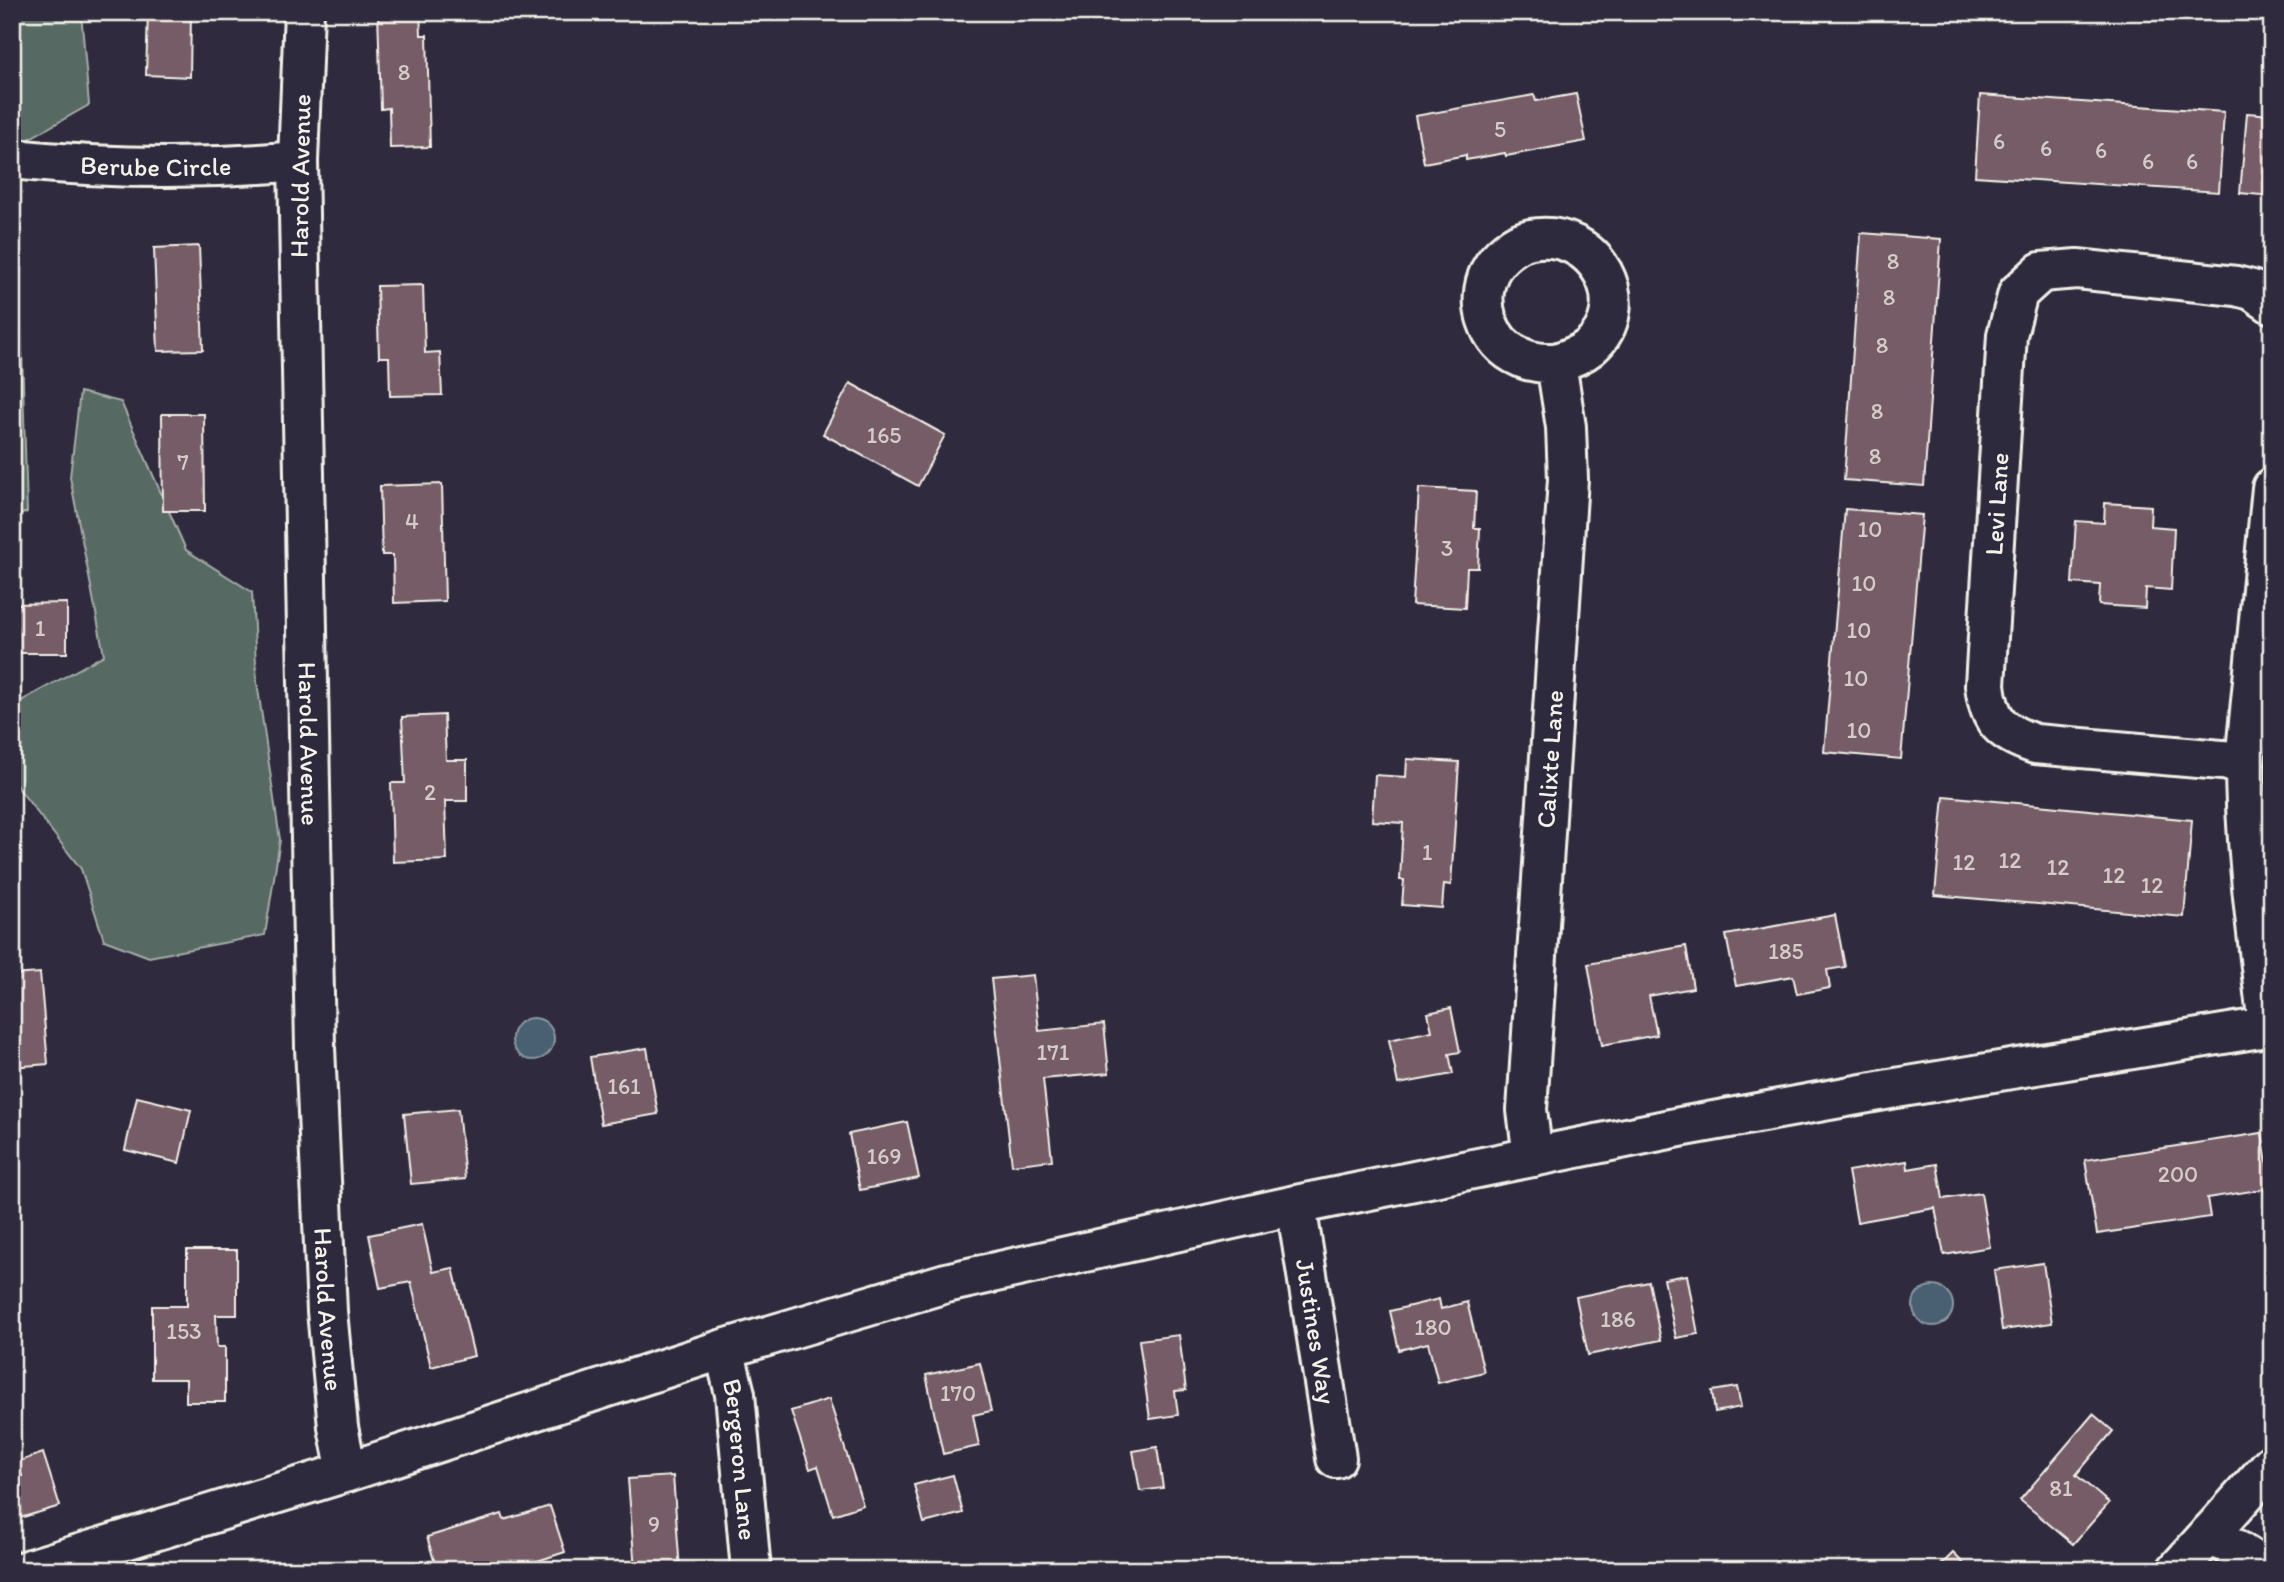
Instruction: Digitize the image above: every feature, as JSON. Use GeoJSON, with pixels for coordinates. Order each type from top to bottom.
{"type":"FeatureCollection","features":[{"type":"Feature","properties":{"kind":"street","name":"Harold Avenue"},"geometry":{"type":"LineString","coordinates":[[304,12],[298,161],[315,1047],[327,1311],[338,1427],[347,1472]]}},
{"type":"Feature","properties":{"kind":"street","name":"Berube Circle"},"geometry":{"type":"LineString","coordinates":[[12,159],[80,166],[180,169],[298,161]]}},
{"type":"Feature","properties":{"kind":"street","name":"Levi Lane"},"geometry":{"type":"LineString","coordinates":[[2245,762],[2035,744],[2020,739],[1998,725],[1990,712],[1985,685],[2007,335],[2018,293],[2041,272],[2077,269],[2236,286],[2252,290],[2271,303]]}},
{"type":"Feature","properties":{"kind":"street","name":"Calixte Lane"},"geometry":{"type":"LineString","coordinates":[[1533,1157],[1527,1110],[1568,479],[1566,427],[1556,363]]}},
{"type":"Feature","properties":{"kind":"street"},"geometry":{"type":"LineString","coordinates":[[27,1570],[347,1472],[724,1349],[946,1283],[1296,1205],[1533,1157],[1890,1089],[2270,1026],[2247,837],[2245,762],[2262,671],[2272,488]]}},
{"type":"Feature","properties":{"kind":"street","name":"Justines Way"},"geometry":{"type":"LineString","coordinates":[[1296,1205],[1336,1458]]}},
{"type":"Feature","properties":{"kind":"street","name":"Bergeron Lane"},"geometry":{"type":"LineString","coordinates":[[724,1349],[735,1394],[751,1570]]}},
{"type":"Feature","properties":{"kind":"street"},"geometry":{"type":"LineString","coordinates":[[2177,1570],[2272,1464]]}},
{"type":"Feature","properties":{"kind":"street"},"geometry":{"type":"LineString","coordinates":[[2210,1533],[2267,1570]]}},
{"type":"Feature","properties":{"kind":"green space"},"geometry":{"type":"Polygon","coordinates":[[[12,12],[81,12],[89,105],[18,145],[12,136],[12,12]]]}},
{"type":"Feature","properties":{"kind":"green space"},"geometry":{"type":"Polygon","coordinates":[[[12,262],[21,318],[27,512],[12,518],[12,262]]]}},
{"type":"Feature","properties":{"kind":"green space"},"geometry":{"type":"Polygon","coordinates":[[[80,392],[121,402],[186,550],[252,592],[257,682],[280,840],[265,935],[149,957],[104,940],[81,869],[12,780],[12,706],[104,655],[70,477],[80,392]]]}},
{"type":"Feature","properties":{"kind":"water"},"geometry":{"type":"Polygon","coordinates":[[[533,1018],[548,1024],[554,1039],[548,1054],[533,1060],[518,1054],[512,1039],[518,1024],[533,1018]]]}},
{"type":"Feature","properties":{"kind":"water"},"geometry":{"type":"Polygon","coordinates":[[[1933,1286],[1947,1292],[1953,1306],[1947,1320],[1933,1326],[1919,1320],[1913,1306],[1919,1292],[1933,1286]]]}},
{"type":"Feature","properties":{"kind":"building"},"geometry":{"type":"Polygon","coordinates":[[[148,12],[191,12],[190,77],[146,75],[148,12]]]}},
{"type":"Feature","properties":{"kind":"building"},"geometry":{"type":"Polygon","coordinates":[[[378,12],[420,12],[421,35],[427,35],[430,147],[390,148],[389,108],[381,109],[378,12]]]}},
{"type":"Feature","properties":{"kind":"building"},"geometry":{"type":"Polygon","coordinates":[[[1576,94],[1586,141],[1506,156],[1505,153],[1466,160],[1466,155],[1424,163],[1415,116],[1534,95],[1536,101],[1576,94]]]}},
{"type":"Feature","properties":{"kind":"building"},"geometry":{"type":"Polygon","coordinates":[[[1980,95],[2224,112],[2219,192],[1975,176],[1980,95]]]}},
{"type":"Feature","properties":{"kind":"building"},"geometry":{"type":"Polygon","coordinates":[[[2247,113],[2272,115],[2272,196],[2240,193],[2247,113]]]}},
{"type":"Feature","properties":{"kind":"building"},"geometry":{"type":"Polygon","coordinates":[[[1861,233],[1941,239],[1924,486],[1844,480],[1861,233]]]}},
{"type":"Feature","properties":{"kind":"building"},"geometry":{"type":"Polygon","coordinates":[[[199,246],[203,350],[158,351],[154,248],[199,246]]]}},
{"type":"Feature","properties":{"kind":"building"},"geometry":{"type":"Polygon","coordinates":[[[423,285],[425,353],[440,352],[442,395],[390,396],[389,357],[379,357],[377,286],[423,285]]]}},
{"type":"Feature","properties":{"kind":"building"},"geometry":{"type":"Polygon","coordinates":[[[850,383],[945,435],[918,486],[823,434],[850,383]]]}},
{"type":"Feature","properties":{"kind":"building"},"geometry":{"type":"Polygon","coordinates":[[[162,414],[204,414],[205,511],[163,511],[162,414]]]}},
{"type":"Feature","properties":{"kind":"building"},"geometry":{"type":"Polygon","coordinates":[[[442,484],[445,601],[394,603],[393,555],[382,555],[380,486],[442,484]]]}},
{"type":"Feature","properties":{"kind":"building"},"geometry":{"type":"Polygon","coordinates":[[[1419,488],[1476,491],[1474,528],[1480,528],[1478,568],[1467,568],[1465,608],[1412,605],[1419,488]]]}},
{"type":"Feature","properties":{"kind":"building"},"geometry":{"type":"Polygon","coordinates":[[[2105,503],[2151,506],[2150,526],[2174,528],[2171,590],[2146,588],[2145,608],[2099,605],[2100,585],[2072,583],[2076,521],[2104,523],[2105,503]]]}},
{"type":"Feature","properties":{"kind":"building"},"geometry":{"type":"Polygon","coordinates":[[[1845,509],[1922,515],[1901,759],[1824,752],[1845,509]]]}},
{"type":"Feature","properties":{"kind":"building"},"geometry":{"type":"Polygon","coordinates":[[[67,603],[67,653],[12,653],[12,604],[67,603]]]}},
{"type":"Feature","properties":{"kind":"building"},"geometry":{"type":"Polygon","coordinates":[[[444,715],[446,760],[467,760],[467,801],[445,801],[447,860],[393,862],[391,783],[405,783],[402,717],[444,715]]]}},
{"type":"Feature","properties":{"kind":"building"},"geometry":{"type":"Polygon","coordinates":[[[1407,759],[1459,762],[1451,885],[1444,884],[1442,908],[1402,905],[1404,880],[1400,880],[1403,823],[1372,821],[1375,775],[1406,777],[1407,759]]]}},
{"type":"Feature","properties":{"kind":"building"},"geometry":{"type":"Polygon","coordinates":[[[1944,796],[2192,820],[2184,917],[1935,895],[1944,796]]]}},
{"type":"Feature","properties":{"kind":"building"},"geometry":{"type":"Polygon","coordinates":[[[1835,915],[1845,967],[1827,970],[1830,988],[1797,994],[1793,976],[1736,986],[1726,935],[1835,915]]]}},
{"type":"Feature","properties":{"kind":"building"},"geometry":{"type":"Polygon","coordinates":[[[1686,946],[1693,988],[1649,996],[1657,1035],[1602,1045],[1588,964],[1686,946]]]}},
{"type":"Feature","properties":{"kind":"building"},"geometry":{"type":"Polygon","coordinates":[[[40,973],[48,1064],[12,1067],[12,975],[40,973]]]}},
{"type":"Feature","properties":{"kind":"building"},"geometry":{"type":"Polygon","coordinates":[[[1033,975],[1039,1031],[1104,1024],[1109,1073],[1043,1079],[1052,1160],[1012,1165],[991,979],[1033,975]]]}},
{"type":"Feature","properties":{"kind":"building"},"geometry":{"type":"Polygon","coordinates":[[[1451,1008],[1460,1052],[1449,1054],[1453,1074],[1398,1084],[1389,1040],[1432,1031],[1428,1013],[1451,1008]]]}},
{"type":"Feature","properties":{"kind":"building"},"geometry":{"type":"Polygon","coordinates":[[[647,1048],[658,1114],[601,1124],[590,1057],[647,1048]]]}},
{"type":"Feature","properties":{"kind":"building"},"geometry":{"type":"Polygon","coordinates":[[[137,1097],[191,1110],[179,1163],[125,1150],[137,1097]]]}},
{"type":"Feature","properties":{"kind":"building"},"geometry":{"type":"Polygon","coordinates":[[[458,1109],[465,1179],[411,1184],[404,1114],[458,1109]]]}},
{"type":"Feature","properties":{"kind":"building"},"geometry":{"type":"Polygon","coordinates":[[[907,1122],[919,1178],[860,1190],[849,1134],[907,1122]]]}},
{"type":"Feature","properties":{"kind":"building"},"geometry":{"type":"Polygon","coordinates":[[[2262,1133],[2271,1188],[2207,1198],[2210,1217],[2097,1234],[2085,1160],[2262,1133]]]}},
{"type":"Feature","properties":{"kind":"building"},"geometry":{"type":"Polygon","coordinates":[[[1907,1161],[1908,1169],[1937,1164],[1943,1199],[1981,1193],[1990,1247],[1944,1255],[1935,1208],[1857,1222],[1848,1171],[1907,1161]]]}},
{"type":"Feature","properties":{"kind":"building"},"geometry":{"type":"Polygon","coordinates":[[[422,1224],[433,1272],[453,1268],[474,1356],[431,1367],[411,1282],[380,1288],[369,1235],[422,1224]]]}},
{"type":"Feature","properties":{"kind":"building"},"geometry":{"type":"Polygon","coordinates":[[[187,1250],[237,1250],[237,1315],[216,1315],[217,1347],[225,1347],[225,1402],[186,1402],[186,1379],[152,1379],[152,1306],[187,1306],[187,1250]]]}},
{"type":"Feature","properties":{"kind":"building"},"geometry":{"type":"Polygon","coordinates":[[[2043,1263],[2052,1323],[2002,1330],[1994,1270],[2043,1263]]]}},
{"type":"Feature","properties":{"kind":"building"},"geometry":{"type":"Polygon","coordinates":[[[1687,1275],[1698,1334],[1676,1338],[1664,1279],[1687,1275]]]}},
{"type":"Feature","properties":{"kind":"building"},"geometry":{"type":"Polygon","coordinates":[[[1649,1282],[1661,1340],[1588,1355],[1576,1297],[1649,1282]]]}},
{"type":"Feature","properties":{"kind":"building"},"geometry":{"type":"Polygon","coordinates":[[[1439,1299],[1441,1309],[1467,1302],[1484,1372],[1438,1383],[1428,1343],[1399,1350],[1390,1311],[1439,1299]]]}},
{"type":"Feature","properties":{"kind":"building"},"geometry":{"type":"Polygon","coordinates":[[[1179,1335],[1186,1390],[1175,1391],[1178,1415],[1150,1419],[1139,1340],[1179,1335]]]}},
{"type":"Feature","properties":{"kind":"building"},"geometry":{"type":"Polygon","coordinates":[[[980,1363],[991,1411],[973,1415],[979,1446],[943,1454],[926,1375],[980,1363]]]}},
{"type":"Feature","properties":{"kind":"building"},"geometry":{"type":"Polygon","coordinates":[[[1737,1387],[1741,1407],[1715,1412],[1712,1391],[1737,1387]]]}},
{"type":"Feature","properties":{"kind":"building"},"geometry":{"type":"Polygon","coordinates":[[[829,1399],[863,1505],[833,1515],[818,1466],[810,1469],[791,1411],[829,1399]]]}},
{"type":"Feature","properties":{"kind":"building"},"geometry":{"type":"Polygon","coordinates":[[[2093,1414],[2113,1431],[2076,1475],[2109,1503],[2073,1544],[2020,1500],[2093,1414]]]}},
{"type":"Feature","properties":{"kind":"building"},"geometry":{"type":"Polygon","coordinates":[[[1157,1447],[1163,1488],[1140,1491],[1133,1451],[1157,1447]]]}},
{"type":"Feature","properties":{"kind":"building"},"geometry":{"type":"Polygon","coordinates":[[[43,1453],[60,1506],[20,1518],[12,1496],[12,1479],[22,1476],[17,1462],[43,1453]]]}},
{"type":"Feature","properties":{"kind":"building"},"geometry":{"type":"Polygon","coordinates":[[[953,1475],[963,1513],[924,1523],[914,1485],[953,1475]]]}},
{"type":"Feature","properties":{"kind":"building"},"geometry":{"type":"Polygon","coordinates":[[[673,1476],[680,1570],[635,1570],[628,1479],[673,1476]]]}},
{"type":"Feature","properties":{"kind":"building"},"geometry":{"type":"Polygon","coordinates":[[[550,1506],[565,1552],[516,1568],[515,1564],[497,1570],[437,1570],[427,1537],[502,1514],[504,1520],[550,1506]]]}},
{"type":"Feature","properties":{"kind":"building"},"geometry":{"type":"Polygon","coordinates":[[[1953,1553],[1970,1570],[1936,1570],[1953,1553]]]}}]}
